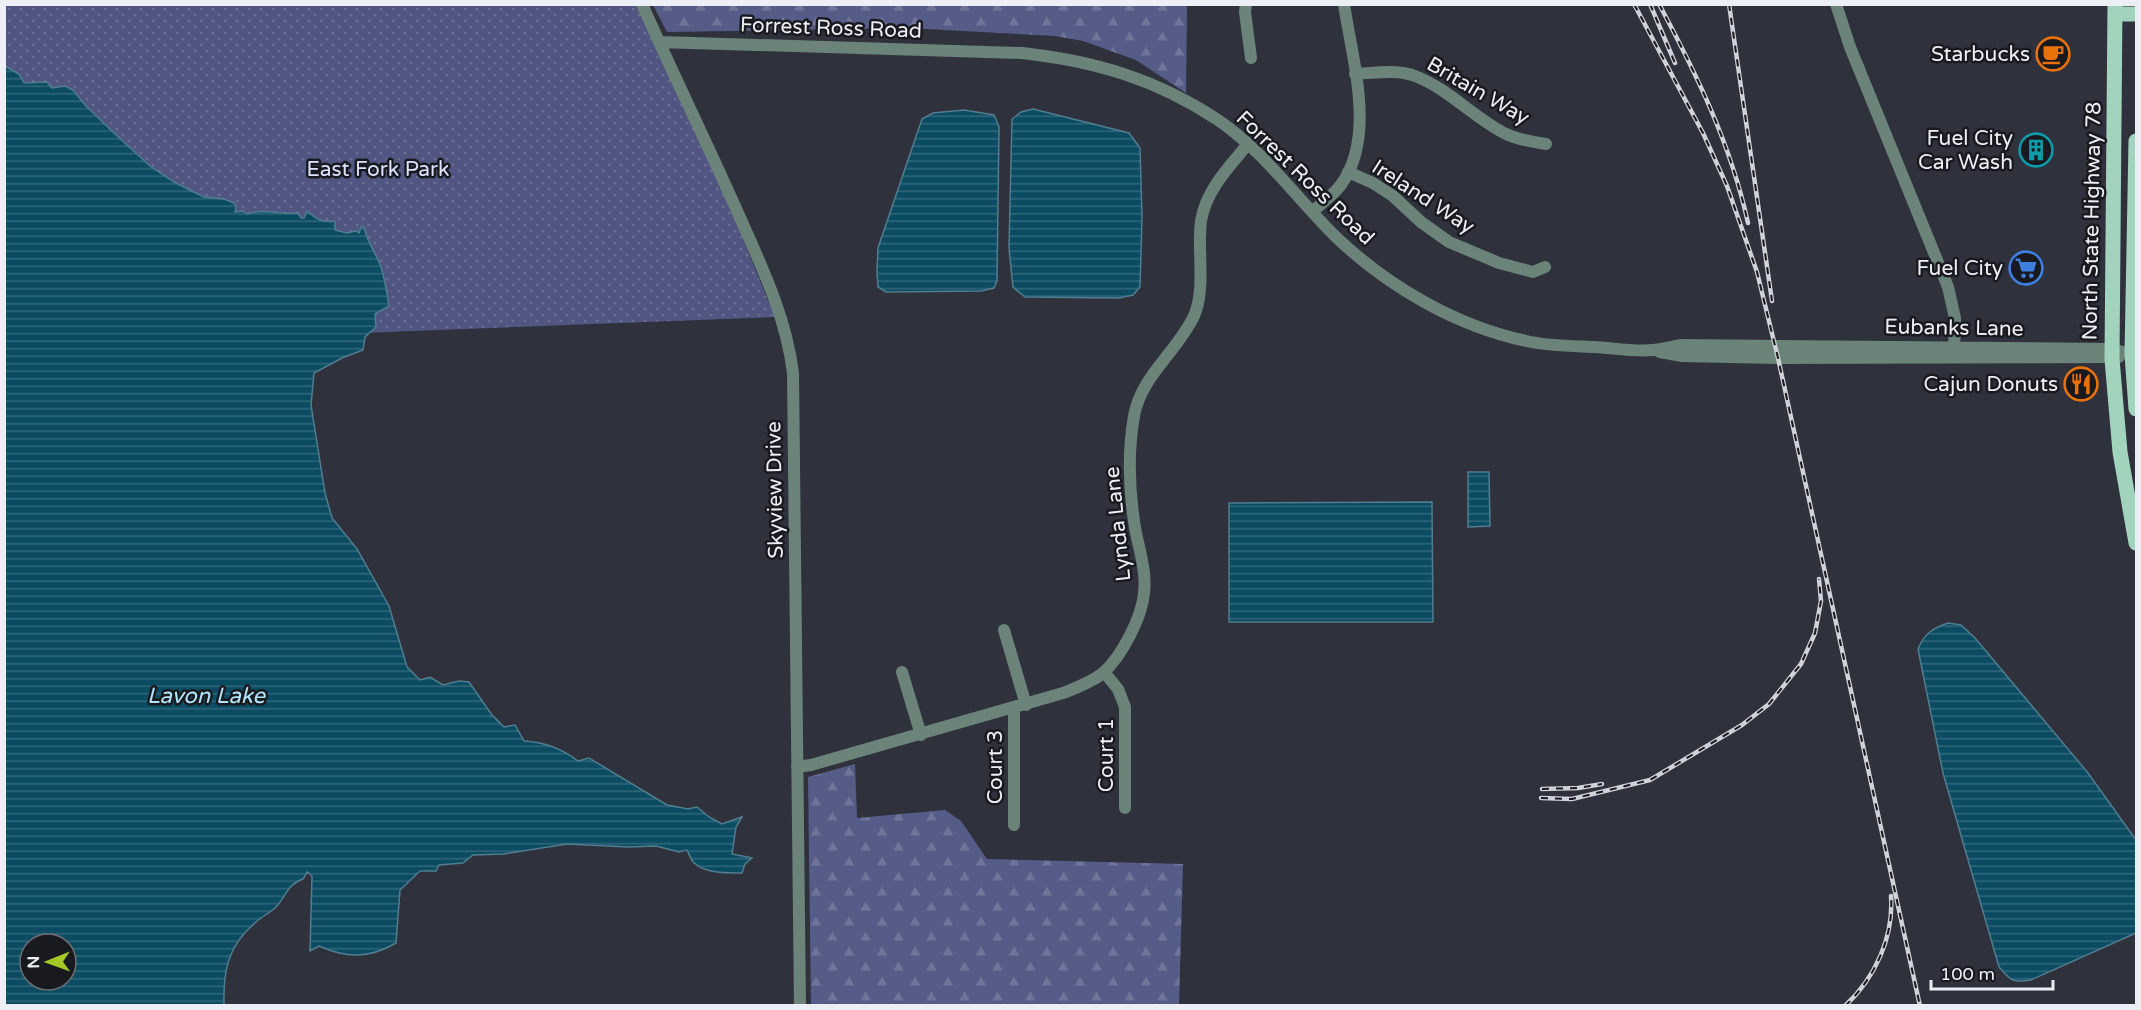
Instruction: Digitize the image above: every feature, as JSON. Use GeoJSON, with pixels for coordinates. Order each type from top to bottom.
{"type":"FeatureCollection","features":[{"type":"Feature","properties":{"kind":"main road"},"geometry":{"type":"LineString","coordinates":[[2115,9],[2136,14]]}},
{"type":"Feature","properties":{"kind":"main road","name":"North State Highway 78"},"geometry":{"type":"LineString","coordinates":[[2115,9],[2111,354],[2120,452],[2136,543]]}},
{"type":"Feature","properties":{"kind":"main road","name":"North State Highway 78"},"geometry":{"type":"LineString","coordinates":[[2136,141],[2134,355],[2136,409]]}},
{"type":"Feature","properties":{"kind":"street","name":"Skyview Drive"},"geometry":{"type":"LineString","coordinates":[[642,4],[761,265],[785,327],[790,350],[793,373],[800,1005]]}},
{"type":"Feature","properties":{"kind":"street"},"geometry":{"type":"LineString","coordinates":[[1246,4],[1251,58]]}},
{"type":"Feature","properties":{"kind":"street"},"geometry":{"type":"LineString","coordinates":[[1313,211],[1340,187],[1353,165],[1360,131],[1355,74],[1344,4]]}},
{"type":"Feature","properties":{"kind":"street"},"geometry":{"type":"LineString","coordinates":[[1836,4],[1850,47],[1948,287],[1955,318],[1954,353]]}},
{"type":"Feature","properties":{"kind":"street","name":"Forrest Ross Road"},"geometry":{"type":"LineString","coordinates":[[659,42],[999,52],[1066,58],[1119,71],[1154,85],[1218,120],[1248,144],[1336,236],[1370,266],[1408,292],[1467,323],[1536,342],[1652,350],[1680,345],[1776,352]]}},
{"type":"Feature","properties":{"kind":"street","name":"Britain Way"},"geometry":{"type":"LineString","coordinates":[[1355,74],[1386,72],[1414,75],[1444,92],[1504,133],[1521,140],[1546,144]]}},
{"type":"Feature","properties":{"kind":"street","name":"Lynda Lane"},"geometry":{"type":"LineString","coordinates":[[797,767],[921,735],[1074,689],[1104,672],[1120,651],[1136,622],[1145,591],[1144,570],[1131,496],[1132,437],[1137,402],[1152,374],[1184,336],[1195,312],[1199,293],[1200,237],[1204,211],[1216,183],[1248,144]]}},
{"type":"Feature","properties":{"kind":"street","name":"Ireland Way"},"geometry":{"type":"LineString","coordinates":[[1348,172],[1393,195],[1421,222],[1449,242],[1499,263],[1533,272],[1545,267]]}},
{"type":"Feature","properties":{"kind":"street","name":"Eubanks Lane"},"geometry":{"type":"LineString","coordinates":[[1776,352],[2134,355]]}},
{"type":"Feature","properties":{"kind":"street","name":"Court 3"},"geometry":{"type":"LineString","coordinates":[[1004,630],[1020,707],[1014,825]]}},
{"type":"Feature","properties":{"kind":"street"},"geometry":{"type":"LineString","coordinates":[[902,672],[921,735]]}},
{"type":"Feature","properties":{"kind":"street","name":"Court 1"},"geometry":{"type":"LineString","coordinates":[[1104,672],[1118,688],[1125,707],[1125,808]]}},
{"type":"Feature","properties":{"kind":"green space","name":"East Fork Park"},"geometry":{"type":"Polygon","coordinates":[[[5,5],[636,5],[724,193],[775,317],[335,334],[5,158],[5,5]]]}},
{"type":"Feature","properties":{"kind":"green space"},"geometry":{"type":"Polygon","coordinates":[[[653,5],[1187,5],[1186,93],[1136,60],[1083,41],[1055,36],[908,28],[667,32],[653,5]]]}},
{"type":"Feature","properties":{"kind":"green space"},"geometry":{"type":"Polygon","coordinates":[[[855,764],[857,818],[945,810],[961,821],[987,859],[1183,864],[1179,1005],[811,1005],[808,777],[855,764]]]}},
{"type":"Feature","properties":{"kind":"water","name":"Lavon Lake"},"geometry":{"type":"Polygon","coordinates":[[[5,66],[19,74],[24,83],[47,82],[52,88],[65,86],[73,90],[86,106],[150,166],[174,182],[204,197],[224,199],[234,203],[235,212],[243,211],[247,214],[254,212],[298,213],[301,218],[304,218],[307,211],[320,220],[335,221],[335,230],[359,233],[361,227],[364,227],[381,267],[389,306],[375,314],[376,327],[365,337],[363,350],[314,373],[311,405],[325,493],[332,518],[357,549],[389,606],[407,667],[420,680],[430,677],[443,685],[459,681],[469,682],[492,715],[504,727],[515,725],[524,741],[552,746],[578,761],[589,758],[667,805],[688,809],[697,807],[722,824],[742,817],[736,827],[732,854],[752,858],[745,864],[742,873],[730,873],[699,867],[693,862],[687,850],[679,852],[656,846],[567,844],[504,854],[473,855],[463,863],[439,865],[436,871],[420,871],[400,890],[396,943],[376,952],[358,955],[339,953],[319,946],[310,951],[312,876],[307,872],[303,879],[290,887],[275,908],[247,931],[233,949],[226,970],[224,1005],[5,1005],[5,66]]]}},
{"type":"Feature","properties":{"kind":"water"},"geometry":{"type":"Polygon","coordinates":[[[1033,109],[1129,133],[1140,148],[1142,217],[1140,287],[1133,295],[1119,298],[1025,297],[1013,287],[1009,248],[1012,119],[1021,112],[1033,109]]]}},
{"type":"Feature","properties":{"kind":"water"},"geometry":{"type":"Polygon","coordinates":[[[964,110],[994,115],[999,127],[997,281],[994,288],[981,291],[886,292],[878,287],[878,248],[922,119],[933,113],[964,110]]]}},
{"type":"Feature","properties":{"kind":"water"},"geometry":{"type":"Polygon","coordinates":[[[1468,472],[1489,472],[1490,526],[1468,527],[1468,472]]]}},
{"type":"Feature","properties":{"kind":"water"},"geometry":{"type":"Polygon","coordinates":[[[1432,502],[1433,622],[1229,622],[1229,503],[1432,502]]]}},
{"type":"Feature","properties":{"kind":"water"},"geometry":{"type":"Polygon","coordinates":[[[1948,623],[1961,625],[1975,638],[2088,773],[2136,840],[2136,933],[2031,980],[2012,980],[1999,967],[1943,773],[1918,649],[1930,632],[1948,623]]]}},
{"type":"Feature","properties":{"kind":"railway"},"geometry":{"type":"LineString","coordinates":[[1634,4],[1703,133],[1727,186],[1757,272],[1778,358],[1920,1006]]}},
{"type":"Feature","properties":{"kind":"railway"},"geometry":{"type":"LineString","coordinates":[[1650,4],[1675,63]]}},
{"type":"Feature","properties":{"kind":"railway"},"geometry":{"type":"LineString","coordinates":[[1659,4],[1687,57],[1722,138],[1748,223]]}},
{"type":"Feature","properties":{"kind":"railway"},"geometry":{"type":"LineString","coordinates":[[1729,4],[1772,301]]}},
{"type":"Feature","properties":{"kind":"railway"},"geometry":{"type":"LineString","coordinates":[[1541,798],[1572,799],[1650,780],[1742,725],[1769,704],[1801,664],[1815,633],[1821,601],[1819,579]]}},
{"type":"Feature","properties":{"kind":"railway"},"geometry":{"type":"LineString","coordinates":[[1542,789],[1578,788],[1602,784]]}},
{"type":"Feature","properties":{"kind":"railway"},"geometry":{"type":"LineString","coordinates":[[1845,1006],[1865,983],[1880,956],[1889,927],[1891,896]]}},
{"type":"Feature","properties":{"kind":"place","name":"Starbucks"},"geometry":{"type":"Point","coordinates":[2053,54]}},
{"type":"Feature","properties":{"kind":"place","name":"Fuel City Car Wash"},"geometry":{"type":"Point","coordinates":[2036,150]}},
{"type":"Feature","properties":{"kind":"place","name":"Fuel City"},"geometry":{"type":"Point","coordinates":[2026,268]}},
{"type":"Feature","properties":{"kind":"place","name":"Cajun Donuts"},"geometry":{"type":"Point","coordinates":[2081,384]}}]}
